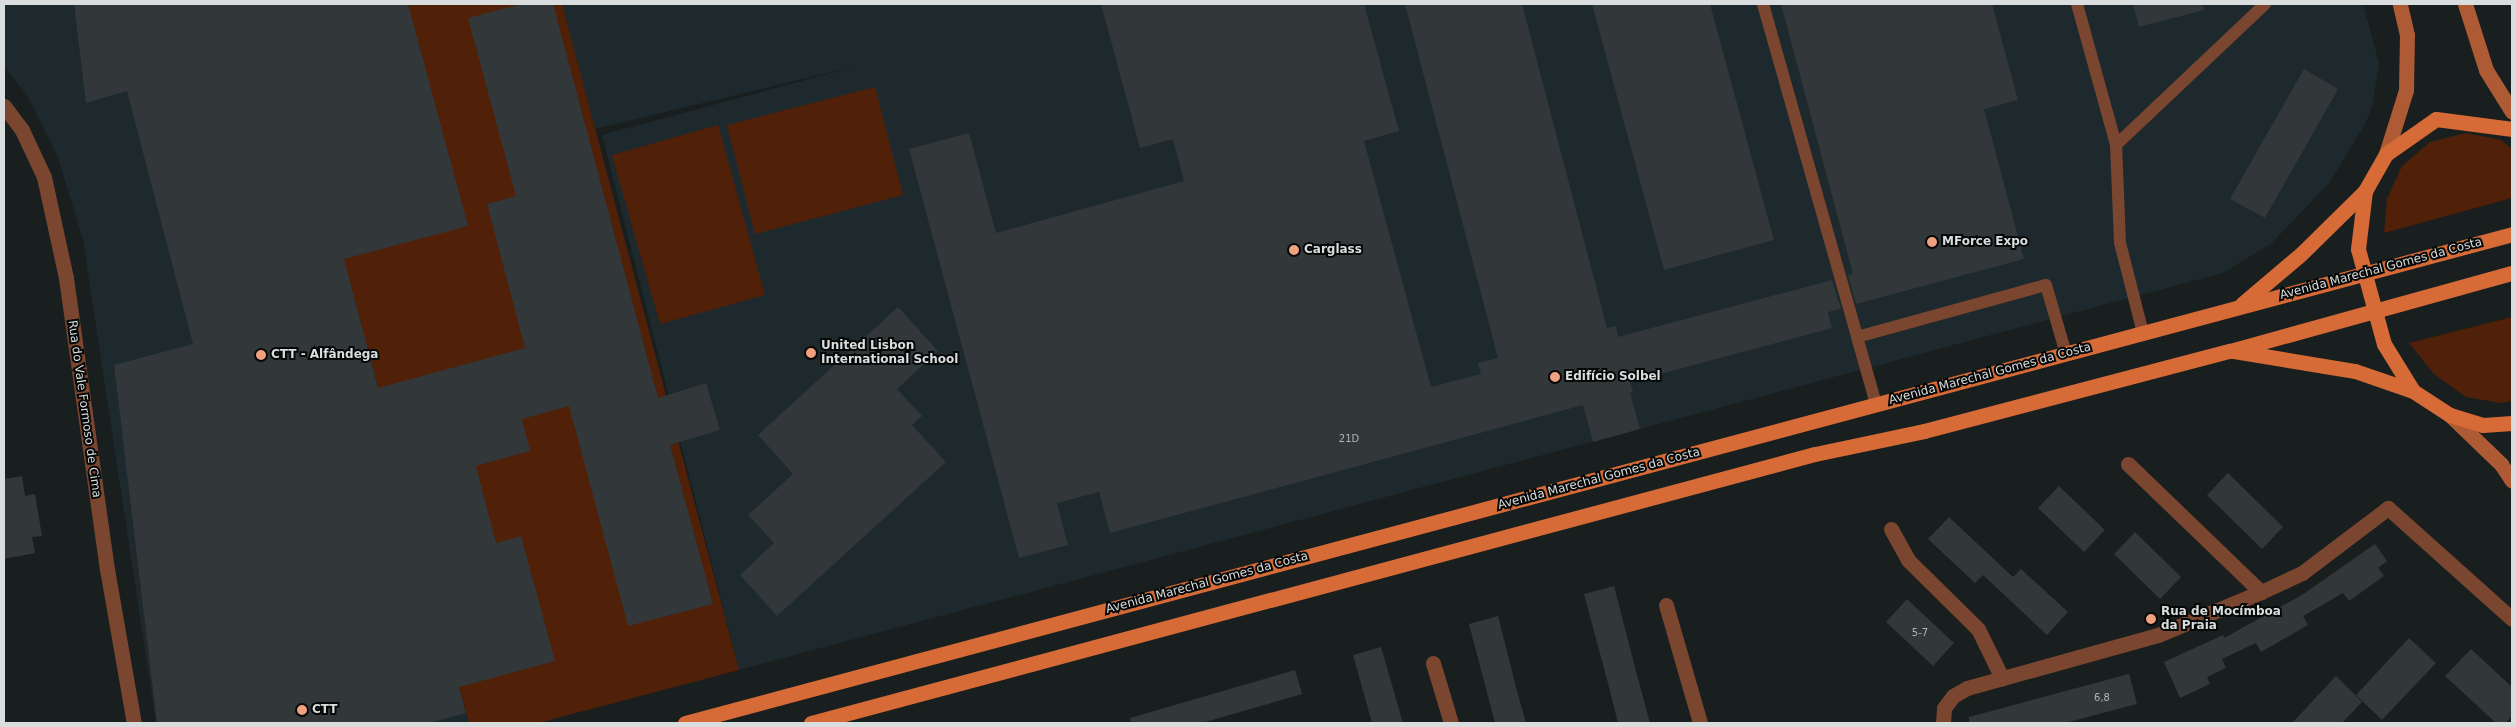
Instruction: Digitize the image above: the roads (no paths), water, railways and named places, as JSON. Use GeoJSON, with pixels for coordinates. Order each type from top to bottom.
{"type":"FeatureCollection","features":[{"type":"Feature","properties":{"kind":"main road"},"geometry":{"type":"LineString","coordinates":[[2240,307],[2301,254],[2365,191],[2386,154],[2406,90],[2407,35],[2400,4]]}},
{"type":"Feature","properties":{"kind":"main road"},"geometry":{"type":"LineString","coordinates":[[2465,4],[2486,70],[2512,112]]}},
{"type":"Feature","properties":{"kind":"main road"},"geometry":{"type":"LineString","coordinates":[[2386,154],[2436,119],[2512,129]]}},
{"type":"Feature","properties":{"kind":"main road"},"geometry":{"type":"LineString","coordinates":[[2365,191],[2358,249],[2384,344],[2413,391]]}},
{"type":"Feature","properties":{"kind":"main road","name":"Avenida Marechal Gomes da Costa"},"geometry":{"type":"LineString","coordinates":[[685,723],[2512,234]]}},
{"type":"Feature","properties":{"kind":"main road"},"geometry":{"type":"LineString","coordinates":[[811,723],[1815,454],[1924,431],[2230,351],[2512,273]]}},
{"type":"Feature","properties":{"kind":"main road"},"geometry":{"type":"LineString","coordinates":[[2230,351],[2355,371],[2413,391],[2450,415],[2500,464],[2512,481]]}},
{"type":"Feature","properties":{"kind":"main road"},"geometry":{"type":"LineString","coordinates":[[2450,415],[2483,425],[2512,423]]}},
{"type":"Feature","properties":{"kind":"street","name":"Rua do Vale Formoso de Cima"},"geometry":{"type":"LineString","coordinates":[[4,106],[22,130],[44,177],[66,278],[107,569],[134,723]]}},
{"type":"Feature","properties":{"kind":"street"},"geometry":{"type":"LineString","coordinates":[[2128,464],[2261,592]]}},
{"type":"Feature","properties":{"kind":"street"},"geometry":{"type":"LineString","coordinates":[[1943,723],[1944,708],[1953,696],[1966,688],[2158,635],[2261,592],[2302,573],[2388,508],[2512,619]]}},
{"type":"Feature","properties":{"kind":"street"},"geometry":{"type":"LineString","coordinates":[[1891,529],[1908,560],[1978,628],[2002,678]]}},
{"type":"Feature","properties":{"kind":"street"},"geometry":{"type":"LineString","coordinates":[[1666,605],[1700,723]]}},
{"type":"Feature","properties":{"kind":"street"},"geometry":{"type":"LineString","coordinates":[[1433,663],[1450,723]]}},
{"type":"Feature","properties":{"kind":"lane"},"geometry":{"type":"LineString","coordinates":[[1763,4],[1876,404]]}},
{"type":"Feature","properties":{"kind":"lane"},"geometry":{"type":"LineString","coordinates":[[2077,4],[2116,145],[2120,243],[2143,333]]}},
{"type":"Feature","properties":{"kind":"lane"},"geometry":{"type":"LineString","coordinates":[[2116,145],[2265,4]]}},
{"type":"Feature","properties":{"kind":"lane"},"geometry":{"type":"LineString","coordinates":[[1857,337],[2046,285],[2066,354]]}},
{"type":"Feature","properties":{"kind":"place","name":"MForce Expo"},"geometry":{"type":"Point","coordinates":[1932,242]}},
{"type":"Feature","properties":{"kind":"place","name":"Carglass"},"geometry":{"type":"Point","coordinates":[1294,250]}},
{"type":"Feature","properties":{"kind":"place","name":"United Lisbon International School"},"geometry":{"type":"Point","coordinates":[811,353]}},
{"type":"Feature","properties":{"kind":"place","name":"CTT - Alfândega"},"geometry":{"type":"Point","coordinates":[261,355]}},
{"type":"Feature","properties":{"kind":"place","name":"Edifício Solbel"},"geometry":{"type":"Point","coordinates":[1555,377]}},
{"type":"Feature","properties":{"kind":"place","name":"Rua de Mocímboa da Praia"},"geometry":{"type":"Point","coordinates":[2151,619]}},
{"type":"Feature","properties":{"kind":"place","name":"CTT"},"geometry":{"type":"Point","coordinates":[302,710]}}]}
